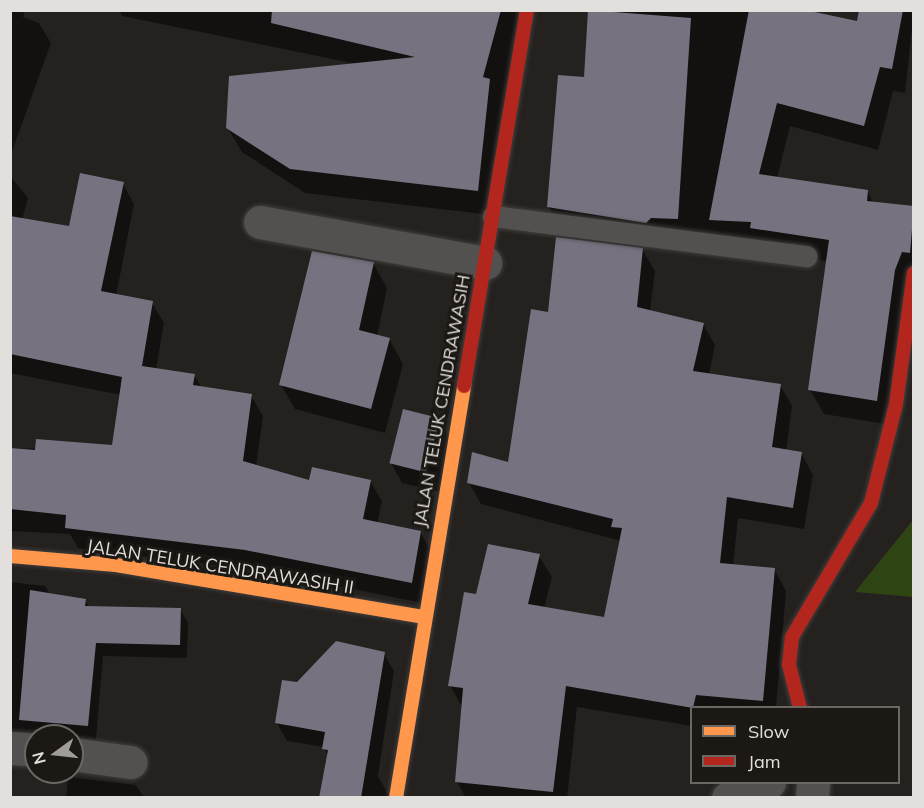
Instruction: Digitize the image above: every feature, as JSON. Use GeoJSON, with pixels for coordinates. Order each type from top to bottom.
{"type":"FeatureCollection","features":[{"type":"Feature","properties":{"kind":"street","name":"JALAN TELUK CENDRAWASIH"},"geometry":{"type":"LineString","coordinates":[[396,798],[422,617],[527,10]]}},
{"type":"Feature","properties":{"kind":"street"},"geometry":{"type":"LineString","coordinates":[[260,222],[485,263]]}},
{"type":"Feature","properties":{"kind":"street"},"geometry":{"type":"LineString","coordinates":[[799,706],[789,665],[792,637],[871,503],[896,404],[914,273]]}},
{"type":"Feature","properties":{"kind":"street","name":"JALAN TELUK CENDRAWASIH II"},"geometry":{"type":"LineString","coordinates":[[10,556],[116,565],[422,617]]}},
{"type":"Feature","properties":{"kind":"street"},"geometry":{"type":"LineString","coordinates":[[84,755],[130,762]]}},
{"type":"Feature","properties":{"kind":"street"},"geometry":{"type":"LineString","coordinates":[[728,798],[766,784]]}},
{"type":"Feature","properties":{"kind":"lane"},"geometry":{"type":"LineString","coordinates":[[493,216],[806,256]]}},
{"type":"Feature","properties":{"kind":"green space"},"geometry":{"type":"Polygon","coordinates":[[[913,520],[913,597],[855,592],[913,520]]]}},
{"type":"Feature","properties":{"kind":"building"},"geometry":{"type":"Polygon","coordinates":[[[272,10],[501,10],[483,77],[490,79],[478,191],[290,169],[226,128],[229,76],[415,57],[271,23],[272,10]]]}},
{"type":"Feature","properties":{"kind":"building"},"geometry":{"type":"Polygon","coordinates":[[[588,10],[691,18],[678,219],[651,218],[646,223],[547,207],[558,75],[584,77],[588,10]]]}},
{"type":"Feature","properties":{"kind":"building"},"geometry":{"type":"Polygon","coordinates":[[[749,10],[805,10],[857,21],[859,10],[903,10],[892,69],[880,67],[864,126],[777,103],[759,174],[868,190],[867,201],[914,206],[910,253],[902,252],[895,270],[877,401],[808,390],[829,240],[750,228],[751,222],[709,220],[749,10]]]}},
{"type":"Feature","properties":{"kind":"building"},"geometry":{"type":"Polygon","coordinates":[[[80,173],[124,182],[101,291],[153,301],[142,366],[195,374],[193,385],[252,394],[243,461],[309,480],[312,467],[371,480],[363,519],[421,531],[412,583],[245,550],[65,528],[66,515],[10,509],[10,448],[35,450],[36,439],[112,445],[122,377],[10,354],[10,216],[69,226],[80,173]]]}},
{"type":"Feature","properties":{"kind":"building"},"geometry":{"type":"Polygon","coordinates":[[[556,237],[643,248],[637,307],[704,323],[693,371],[781,384],[772,447],[802,452],[793,508],[727,497],[720,563],[775,568],[763,701],[696,695],[693,706],[690,707],[566,686],[553,792],[455,782],[463,688],[448,686],[464,592],[476,594],[488,544],[540,554],[528,604],[604,617],[622,528],[611,527],[613,519],[467,483],[472,452],[508,462],[531,309],[548,312],[556,237]]]}},
{"type":"Feature","properties":{"kind":"building"},"geometry":{"type":"Polygon","coordinates":[[[312,251],[374,262],[359,330],[390,338],[371,409],[279,385],[312,251]]]}},
{"type":"Feature","properties":{"kind":"building"},"geometry":{"type":"Polygon","coordinates":[[[403,409],[440,418],[426,473],[389,463],[403,409]]]}},
{"type":"Feature","properties":{"kind":"building"},"geometry":{"type":"Polygon","coordinates":[[[30,590],[86,599],[85,606],[181,608],[180,645],[96,643],[88,726],[19,720],[30,590]]]}},
{"type":"Feature","properties":{"kind":"building"},"geometry":{"type":"Polygon","coordinates":[[[336,641],[385,652],[361,798],[319,798],[328,750],[322,749],[325,732],[275,723],[282,680],[297,682],[336,641]]]}},
{"type":"Feature","properties":{"kind":"traffic: slow"},"geometry":{"type":"LineString","coordinates":[[396,798],[464,386]]}},
{"type":"Feature","properties":{"kind":"traffic: slow"},"geometry":{"type":"LineString","coordinates":[[10,556],[116,565],[422,617]]}},
{"type":"Feature","properties":{"kind":"traffic: jam"},"geometry":{"type":"LineString","coordinates":[[464,386],[527,10]]}},
{"type":"Feature","properties":{"kind":"traffic: jam"},"geometry":{"type":"LineString","coordinates":[[799,706],[789,665],[792,637],[871,503],[896,404],[914,273]]}}]}
